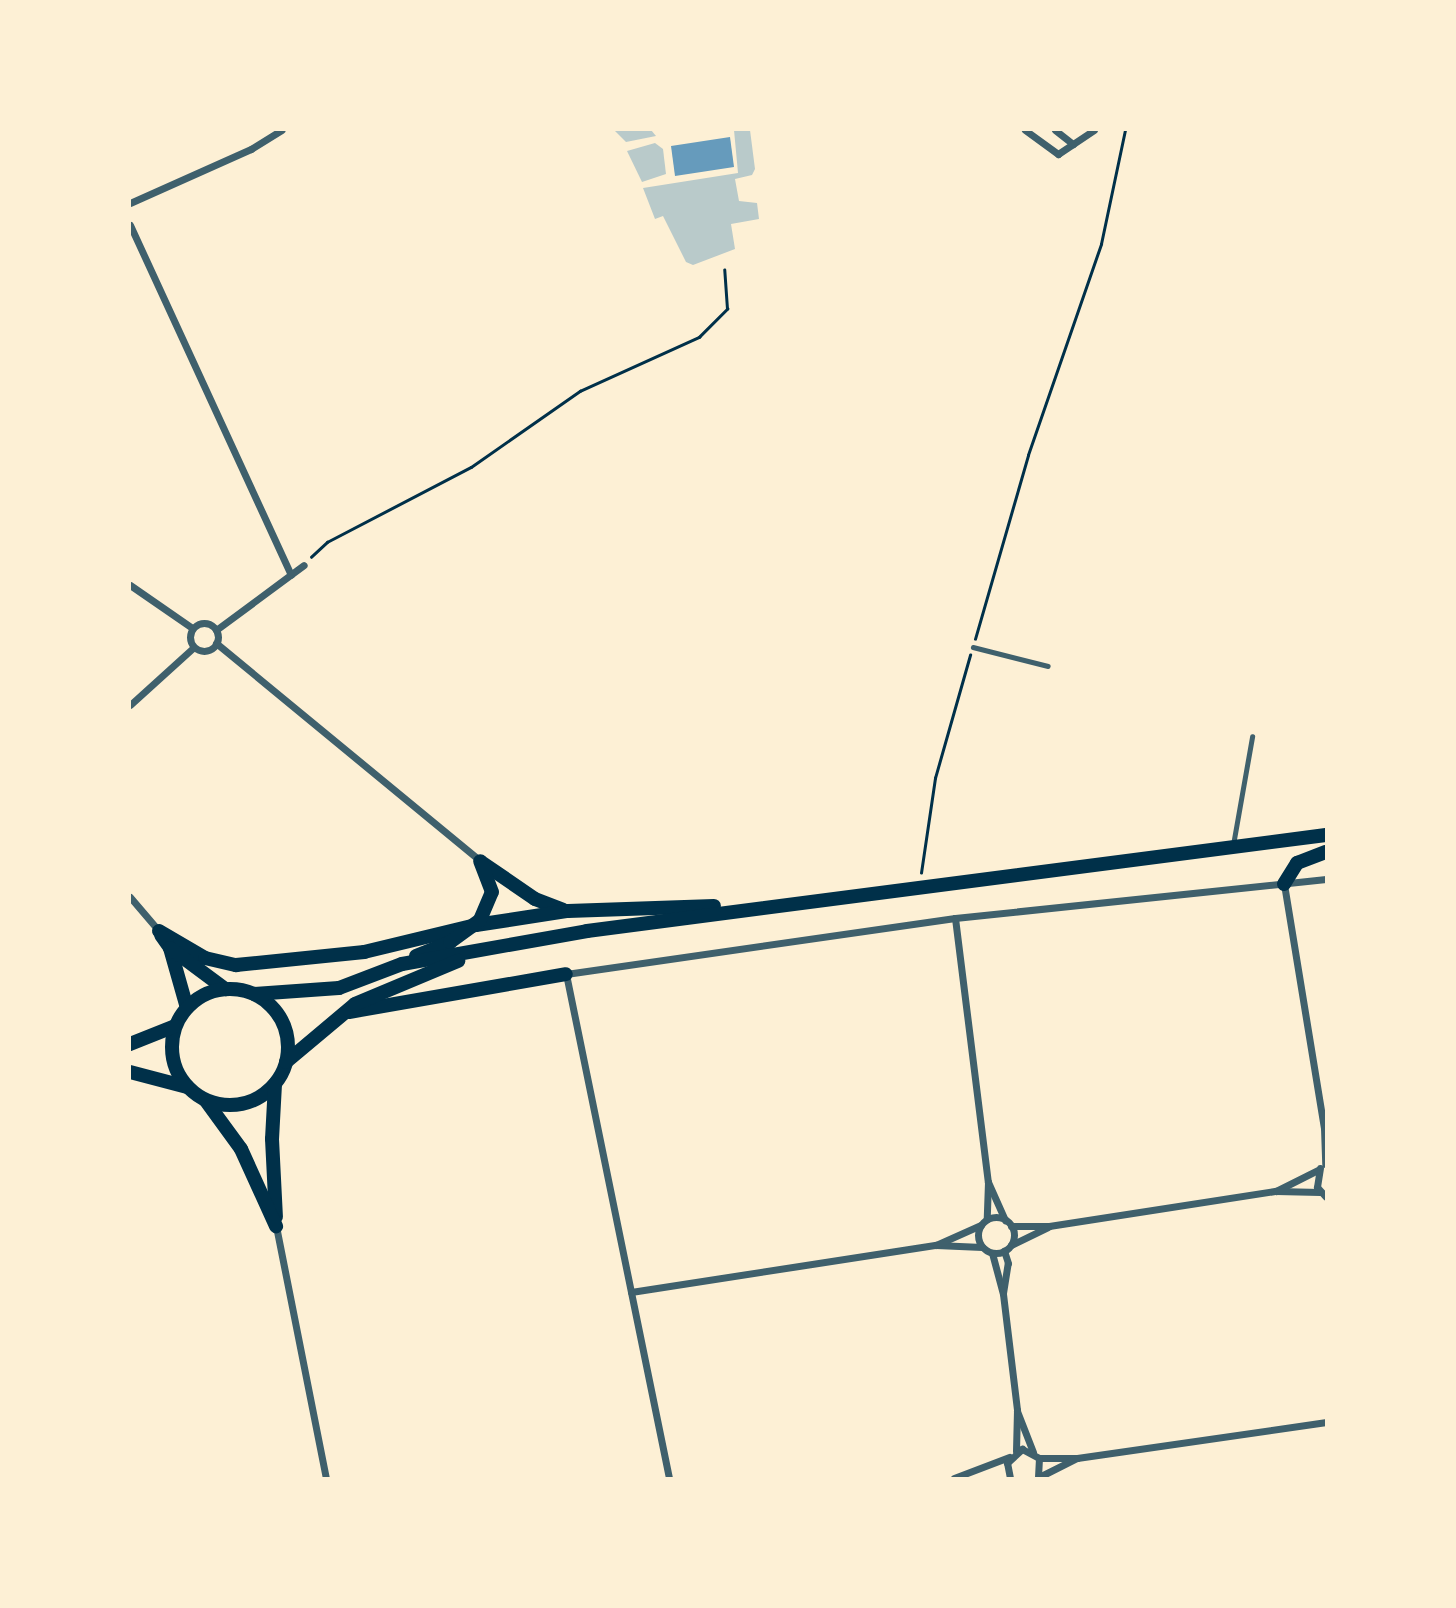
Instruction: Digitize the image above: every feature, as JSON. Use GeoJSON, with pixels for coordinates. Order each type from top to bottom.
{"type":"FeatureCollection","features":[{"type":"Feature","properties":{"kind":"main road"},"geometry":{"type":"LineString","coordinates":[[402,964],[499,946],[778,906],[1326,835]]}},
{"type":"Feature","properties":{"kind":"main road"},"geometry":{"type":"LineString","coordinates":[[1284,884],[1297,863],[1326,852]]}},
{"type":"Feature","properties":{"kind":"main road"},"geometry":{"type":"LineString","coordinates":[[480,861],[535,899],[568,911]]}},
{"type":"Feature","properties":{"kind":"main road"},"geometry":{"type":"LineString","coordinates":[[187,1087],[172,1059],[175,1026],[187,1007],[204,995],[225,989],[254,994],[340,988],[402,964],[476,925],[489,905],[492,892],[480,861]]}},
{"type":"Feature","properties":{"kind":"main road"},"geometry":{"type":"LineString","coordinates":[[159,931],[205,958],[236,965],[364,952],[476,925],[568,911],[778,906]]}},
{"type":"Feature","properties":{"kind":"main road"},"geometry":{"type":"LineString","coordinates":[[159,931],[170,948],[187,1007]]}},
{"type":"Feature","properties":{"kind":"main road"},"geometry":{"type":"LineString","coordinates":[[276,1226],[272,1139],[275,1084],[286,1062],[344,1013],[413,977],[499,946]]}},
{"type":"Feature","properties":{"kind":"main road"},"geometry":{"type":"LineString","coordinates":[[170,948],[225,989]]}},
{"type":"Feature","properties":{"kind":"main road"},"geometry":{"type":"LineString","coordinates":[[344,1013],[566,974]]}},
{"type":"Feature","properties":{"kind":"main road"},"geometry":{"type":"LineString","coordinates":[[254,994],[268,1002],[282,1022],[287,1038],[286,1062]]}},
{"type":"Feature","properties":{"kind":"main road"},"geometry":{"type":"LineString","coordinates":[[130,1044],[175,1026]]}},
{"type":"Feature","properties":{"kind":"main road"},"geometry":{"type":"LineString","coordinates":[[130,1072],[187,1087],[206,1101],[241,1149],[276,1226]]}},
{"type":"Feature","properties":{"kind":"main road"},"geometry":{"type":"LineString","coordinates":[[206,1101],[244,1104],[275,1084]]}},
{"type":"Feature","properties":{"kind":"street"},"geometry":{"type":"LineString","coordinates":[[130,203],[251,149],[282,130]]}},
{"type":"Feature","properties":{"kind":"street"},"geometry":{"type":"LineString","coordinates":[[1025,130],[1058,154],[1094,130]]}},
{"type":"Feature","properties":{"kind":"street"},"geometry":{"type":"LineString","coordinates":[[1055,130],[1073,144]]}},
{"type":"Feature","properties":{"kind":"street"},"geometry":{"type":"LineString","coordinates":[[130,225],[291,575]]}},
{"type":"Feature","properties":{"kind":"street"},"geometry":{"type":"LineString","coordinates":[[216,629],[304,565]]}},
{"type":"Feature","properties":{"kind":"street"},"geometry":{"type":"LineString","coordinates":[[130,585],[192,628]]}},
{"type":"Feature","properties":{"kind":"street"},"geometry":{"type":"LineString","coordinates":[[192,628],[204,623],[216,629]]}},
{"type":"Feature","properties":{"kind":"street"},"geometry":{"type":"LineString","coordinates":[[192,628],[190,640],[194,647],[206,651],[216,643]]}},
{"type":"Feature","properties":{"kind":"street"},"geometry":{"type":"LineString","coordinates":[[216,629],[216,643]]}},
{"type":"Feature","properties":{"kind":"street"},"geometry":{"type":"LineString","coordinates":[[216,643],[480,861]]}},
{"type":"Feature","properties":{"kind":"street"},"geometry":{"type":"LineString","coordinates":[[130,705],[194,647]]}},
{"type":"Feature","properties":{"kind":"street"},"geometry":{"type":"LineString","coordinates":[[669,1479],[566,974],[955,918],[1326,879]]}},
{"type":"Feature","properties":{"kind":"street"},"geometry":{"type":"LineString","coordinates":[[1276,1191],[1326,1164],[1325,1130],[1284,884]]}},
{"type":"Feature","properties":{"kind":"street"},"geometry":{"type":"LineString","coordinates":[[130,897],[159,931]]}},
{"type":"Feature","properties":{"kind":"street"},"geometry":{"type":"LineString","coordinates":[[936,1245],[981,1225],[987,1219],[988,1182],[955,918]]}},
{"type":"Feature","properties":{"kind":"street"},"geometry":{"type":"LineString","coordinates":[[1318,1170],[1315,1181],[1323,1194]]}},
{"type":"Feature","properties":{"kind":"street"},"geometry":{"type":"LineString","coordinates":[[988,1182],[1008,1223],[1008,1263],[1003,1294]]}},
{"type":"Feature","properties":{"kind":"street"},"geometry":{"type":"LineString","coordinates":[[987,1219],[1049,1226],[1276,1191],[1323,1194]]}},
{"type":"Feature","properties":{"kind":"street"},"geometry":{"type":"LineString","coordinates":[[981,1225],[978,1236],[982,1247]]}},
{"type":"Feature","properties":{"kind":"street"},"geometry":{"type":"LineString","coordinates":[[276,1226],[326,1479]]}},
{"type":"Feature","properties":{"kind":"street"},"geometry":{"type":"LineString","coordinates":[[992,1253],[1008,1248],[1049,1226]]}},
{"type":"Feature","properties":{"kind":"street"},"geometry":{"type":"LineString","coordinates":[[631,1292],[936,1245],[982,1247],[992,1253],[1003,1294],[1017,1410],[1016,1451],[1009,1457],[967,1476],[954,1479]]}},
{"type":"Feature","properties":{"kind":"street"},"geometry":{"type":"LineString","coordinates":[[1017,1410],[1036,1455],[1039,1478],[1077,1458]]}},
{"type":"Feature","properties":{"kind":"street"},"geometry":{"type":"LineString","coordinates":[[1315,1421],[1326,1415]]}},
{"type":"Feature","properties":{"kind":"street"},"geometry":{"type":"LineString","coordinates":[[1016,1451],[1077,1458],[1315,1421],[1326,1422]]}},
{"type":"Feature","properties":{"kind":"street"},"geometry":{"type":"LineString","coordinates":[[1009,1457],[1010,1479]]}},
{"type":"Feature","properties":{"kind":"street"},"geometry":{"type":"LineString","coordinates":[[967,1476],[980,1479]]}},
{"type":"Feature","properties":{"kind":"lane"},"geometry":{"type":"LineString","coordinates":[[972,647],[1048,666]]}},
{"type":"Feature","properties":{"kind":"lane"},"geometry":{"type":"LineString","coordinates":[[1232,846],[1252,737]]}},
{"type":"Feature","properties":{"kind":"path"},"geometry":{"type":"LineString","coordinates":[[921,887],[920,853],[935,778],[1028,455],[1101,244],[1114,196],[1125,130]]}},
{"type":"Feature","properties":{"kind":"path"},"geometry":{"type":"LineString","coordinates":[[304,565],[327,542],[471,467],[580,391],[699,337],[727,309],[724,270]]}},
{"type":"Feature","properties":{"kind":"shaded area"},"geometry":{"type":"Polygon","coordinates":[[[614,130],[651,130],[656,136],[626,142],[614,130]]]}},
{"type":"Feature","properties":{"kind":"shaded area"},"geometry":{"type":"Polygon","coordinates":[[[734,130],[750,130],[755,169],[752,175],[735,179],[739,201],[757,203],[759,219],[731,224],[735,249],[693,265],[686,262],[663,216],[655,219],[643,188],[738,173],[734,130]]]}},
{"type":"Feature","properties":{"kind":"shaded area"},"geometry":{"type":"Polygon","coordinates":[[[655,143],[663,149],[666,174],[642,182],[627,151],[655,143]]]}},
{"type":"Feature","properties":{"kind":"water"},"geometry":{"type":"Polygon","coordinates":[[[730,137],[734,167],[675,176],[671,146],[730,137]]]}}]}
